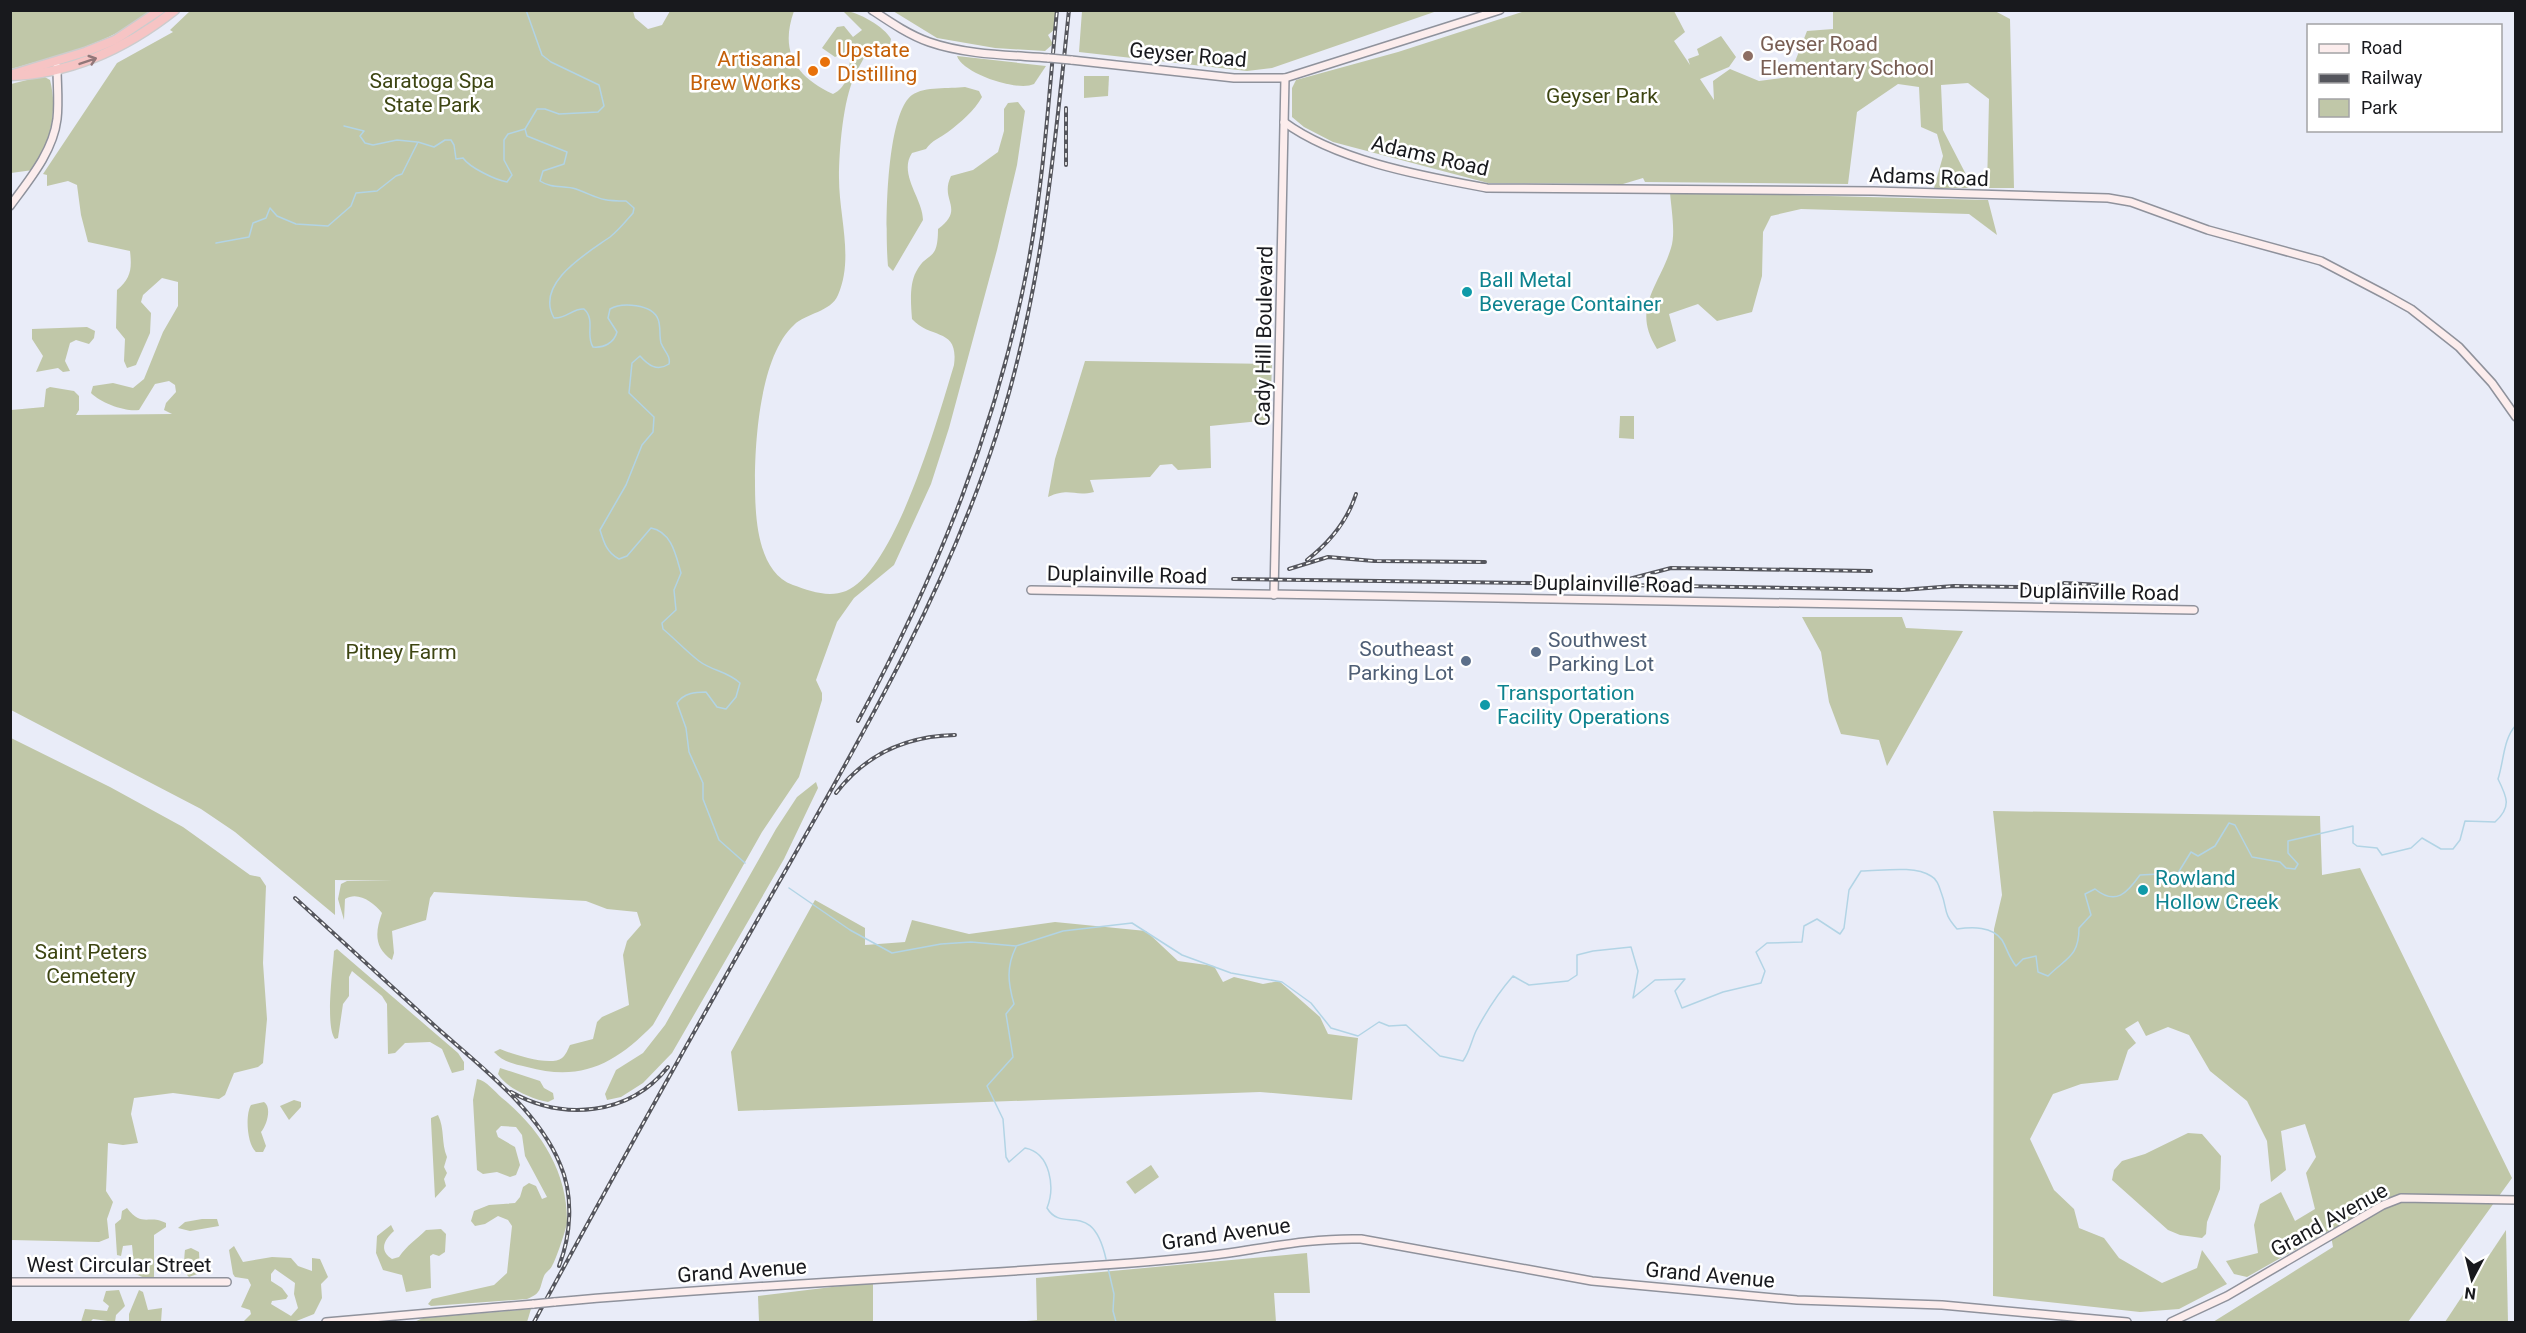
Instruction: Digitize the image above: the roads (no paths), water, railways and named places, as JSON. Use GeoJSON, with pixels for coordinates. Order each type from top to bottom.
{"type":"FeatureCollection","features":[{"type":"Feature","properties":{"kind":"highway"},"geometry":{"type":"LineString","coordinates":[[57,65],[115,40],[160,10]]}},
{"type":"Feature","properties":{"kind":"highway"},"geometry":{"type":"LineString","coordinates":[[10,75],[107,55],[137,38],[175,10]]}},
{"type":"Feature","properties":{"kind":"street","name":"Geyser Road"},"geometry":{"type":"LineString","coordinates":[[872,10],[919,38],[936,44],[968,50],[1234,78],[1285,78],[1500,10]]}},
{"type":"Feature","properties":{"kind":"street"},"geometry":{"type":"LineString","coordinates":[[10,206],[41,162],[54,134],[57,119],[57,65]]}},
{"type":"Feature","properties":{"kind":"street","name":"Cady Hill Boulevard"},"geometry":{"type":"LineString","coordinates":[[1274,596],[1285,78]]}},
{"type":"Feature","properties":{"kind":"street","name":"Adams Road"},"geometry":{"type":"LineString","coordinates":[[1284,122],[1295,130],[1360,158],[1444,180],[1486,188],[1874,191],[2109,198],[2131,202],[2208,230],[2321,261],[2412,309],[2475,363],[2516,417]]}},
{"type":"Feature","properties":{"kind":"street","name":"Duplainville Road"},"geometry":{"type":"LineString","coordinates":[[1031,590],[1274,596],[2194,610]]}},
{"type":"Feature","properties":{"kind":"street","name":"Grand Avenue"},"geometry":{"type":"LineString","coordinates":[[2171,1323],[2227,1296],[2383,1205],[2401,1198],[2516,1200]]}},
{"type":"Feature","properties":{"kind":"street","name":"Grand Avenue"},"geometry":{"type":"LineString","coordinates":[[326,1323],[687,1290],[1143,1262],[1247,1251],[1293,1241],[1340,1238],[1361,1239],[1553,1275],[1652,1287],[1797,1300],[1942,1305],[2127,1323]]}},
{"type":"Feature","properties":{"kind":"street","name":"West Circular Street"},"geometry":{"type":"LineString","coordinates":[[10,1282],[227,1282]]}},
{"type":"Feature","properties":{"kind":"waterway"},"geometry":{"type":"LineString","coordinates":[[526,10],[542,55],[551,62],[599,85],[604,106],[598,112],[559,114],[537,109],[525,129],[527,136],[567,152],[564,164],[543,171],[540,181],[549,185],[576,189],[605,200],[626,201],[634,208],[633,213],[610,237],[578,260],[557,281],[551,293],[550,305],[554,318],[584,309],[588,313],[591,342],[593,347],[597,347],[605,346],[616,336],[617,332],[608,318],[610,309],[629,305],[643,307],[650,310],[658,319],[661,343],[669,358],[669,364],[661,367],[650,365],[640,356],[632,363],[629,393],[654,417],[653,432],[642,445],[626,485],[600,530],[609,551],[619,559],[627,556],[651,528],[664,534],[672,546],[681,573],[674,590],[676,610],[662,623],[663,629],[699,661],[740,683],[736,697],[726,709],[717,707],[706,692],[686,695],[677,703],[686,728],[689,752],[703,783],[703,799],[719,840],[745,863]]}},
{"type":"Feature","properties":{"kind":"waterway"},"geometry":{"type":"LineString","coordinates":[[344,126],[364,131],[360,136],[365,143],[373,145],[397,140],[417,142]]}},
{"type":"Feature","properties":{"kind":"waterway"},"geometry":{"type":"LineString","coordinates":[[216,243],[249,237],[253,223],[266,218],[270,208],[277,216],[296,224],[328,226],[351,206],[356,193],[377,191],[402,174],[418,142],[434,147],[445,140],[451,140],[456,159],[463,158],[471,166],[507,182],[512,175],[504,160],[504,140],[508,134],[525,129]]}},
{"type":"Feature","properties":{"kind":"waterway","name":"Rowland Hollow Creek"},"geometry":{"type":"LineString","coordinates":[[789,888],[850,930],[892,953],[941,944],[971,942],[1016,946],[1063,931],[1132,923],[1182,955],[1231,973],[1282,982],[1311,1003],[1331,1028],[1358,1036],[1379,1022],[1389,1026],[1406,1025],[1440,1056],[1463,1061],[1484,1017],[1513,976],[1529,985],[1568,981],[1577,975],[1577,955],[1631,947],[1638,971],[1633,998],[1655,980],[1685,979],[1675,991],[1682,1008],[1723,992],[1761,983],[1765,971],[1756,952],[1767,943],[1802,942],[1804,926],[1817,919],[1840,934],[1844,928],[1849,890],[1861,871],[1897,869],[1916,871],[1931,876],[1937,883],[1947,915],[1957,929],[1975,928],[1993,932],[2002,940],[2016,966],[2023,959],[2036,956],[2038,972],[2048,976],[2074,951],[2079,928],[2091,915],[2085,894],[2095,889],[2109,897],[2115,897],[2126,892],[2140,875],[2178,873],[2191,852],[2198,856],[2215,846],[2229,823],[2235,825],[2252,857],[2280,862],[2286,868],[2295,869],[2298,864],[2288,853],[2288,841],[2353,826],[2353,843],[2357,846],[2377,848],[2382,855],[2411,848],[2422,838],[2441,849],[2453,849],[2460,840],[2465,821],[2495,822],[2504,811],[2506,807],[2504,791],[2498,779],[2506,743],[2516,725]]}},
{"type":"Feature","properties":{"kind":"waterway"},"geometry":{"type":"LineString","coordinates":[[1016,947],[1009,975],[1014,1004],[1006,1014],[1013,1057],[987,1086],[1003,1119],[1006,1157],[1009,1162],[1025,1148],[1041,1157],[1049,1172],[1051,1191],[1047,1208],[1061,1219],[1077,1220],[1093,1229],[1100,1240],[1106,1259]]}},
{"type":"Feature","properties":{"kind":"waterway"},"geometry":{"type":"LineString","coordinates":[[1108,1268],[1114,1294],[1113,1311],[1116,1322]]}},
{"type":"Feature","properties":{"kind":"railway"},"geometry":{"type":"LineString","coordinates":[[858,721],[914,610],[939,554],[962,497],[1000,380],[1016,320],[1039,197],[1057,10]]}},
{"type":"Feature","properties":{"kind":"railway"},"geometry":{"type":"LineString","coordinates":[[534,1322],[655,1101],[870,719],[927,609],[952,552],[996,436],[1024,331],[1044,225],[1069,10]]}},
{"type":"Feature","properties":{"kind":"railway"},"geometry":{"type":"LineString","coordinates":[[1066,108],[1066,165]]}},
{"type":"Feature","properties":{"kind":"railway"},"geometry":{"type":"LineString","coordinates":[[1307,560],[1337,531],[1348,514],[1356,494]]}},
{"type":"Feature","properties":{"kind":"railway"},"geometry":{"type":"LineString","coordinates":[[1289,569],[1328,557],[1374,561],[1485,562]]}},
{"type":"Feature","properties":{"kind":"railway"},"geometry":{"type":"LineString","coordinates":[[1233,579],[1592,584],[1629,579],[1671,568],[1871,571]]}},
{"type":"Feature","properties":{"kind":"railway"},"geometry":{"type":"LineString","coordinates":[[2064,583],[2102,585]]}},
{"type":"Feature","properties":{"kind":"railway"},"geometry":{"type":"LineString","coordinates":[[1622,585],[1902,590],[1954,586],[2073,588]]}},
{"type":"Feature","properties":{"kind":"railway"},"geometry":{"type":"LineString","coordinates":[[836,793],[860,768],[889,750],[920,739],[955,735]]}},
{"type":"Feature","properties":{"kind":"railway"},"geometry":{"type":"LineString","coordinates":[[295,898],[488,1073],[537,1125],[560,1164],[567,1189],[568,1229],[559,1266]]}},
{"type":"Feature","properties":{"kind":"railway"},"geometry":{"type":"LineString","coordinates":[[511,1092],[552,1107],[573,1110],[594,1109],[634,1096],[668,1067]]}},
{"type":"Feature","properties":{"kind":"place","name":"Geyser Road Elementary School"},"geometry":{"type":"Point","coordinates":[1748,56]}},
{"type":"Feature","properties":{"kind":"place","name":"Upstate Distilling"},"geometry":{"type":"Point","coordinates":[825,62]}},
{"type":"Feature","properties":{"kind":"place","name":"Artisanal Brew Works"},"geometry":{"type":"Point","coordinates":[813,71]}},
{"type":"Feature","properties":{"kind":"place","name":"Ball Metal Beverage Container"},"geometry":{"type":"Point","coordinates":[1467,292]}},
{"type":"Feature","properties":{"kind":"place","name":"Southwest Parking Lot"},"geometry":{"type":"Point","coordinates":[1536,652]}},
{"type":"Feature","properties":{"kind":"place","name":"Southeast Parking Lot"},"geometry":{"type":"Point","coordinates":[1466,661]}},
{"type":"Feature","properties":{"kind":"place","name":"Transportation Facility Operations"},"geometry":{"type":"Point","coordinates":[1485,705]}},
{"type":"Feature","properties":{"kind":"place","name":"Rowland Hollow Creek"},"geometry":{"type":"Point","coordinates":[2143,890]}},
{"type":"Feature","properties":{"kind":"park label","name":"Saratoga Spa State Park"},"geometry":{"type":"Point","coordinates":[432,93]}},
{"type":"Feature","properties":{"kind":"park label","name":"Geyser Park"},"geometry":{"type":"Point","coordinates":[1602,96]}},
{"type":"Feature","properties":{"kind":"park label","name":"Pitney Farm"},"geometry":{"type":"Point","coordinates":[401,652]}},
{"type":"Feature","properties":{"kind":"park label","name":"Saint Peters Cemetery"},"geometry":{"type":"Point","coordinates":[91,964]}}]}
